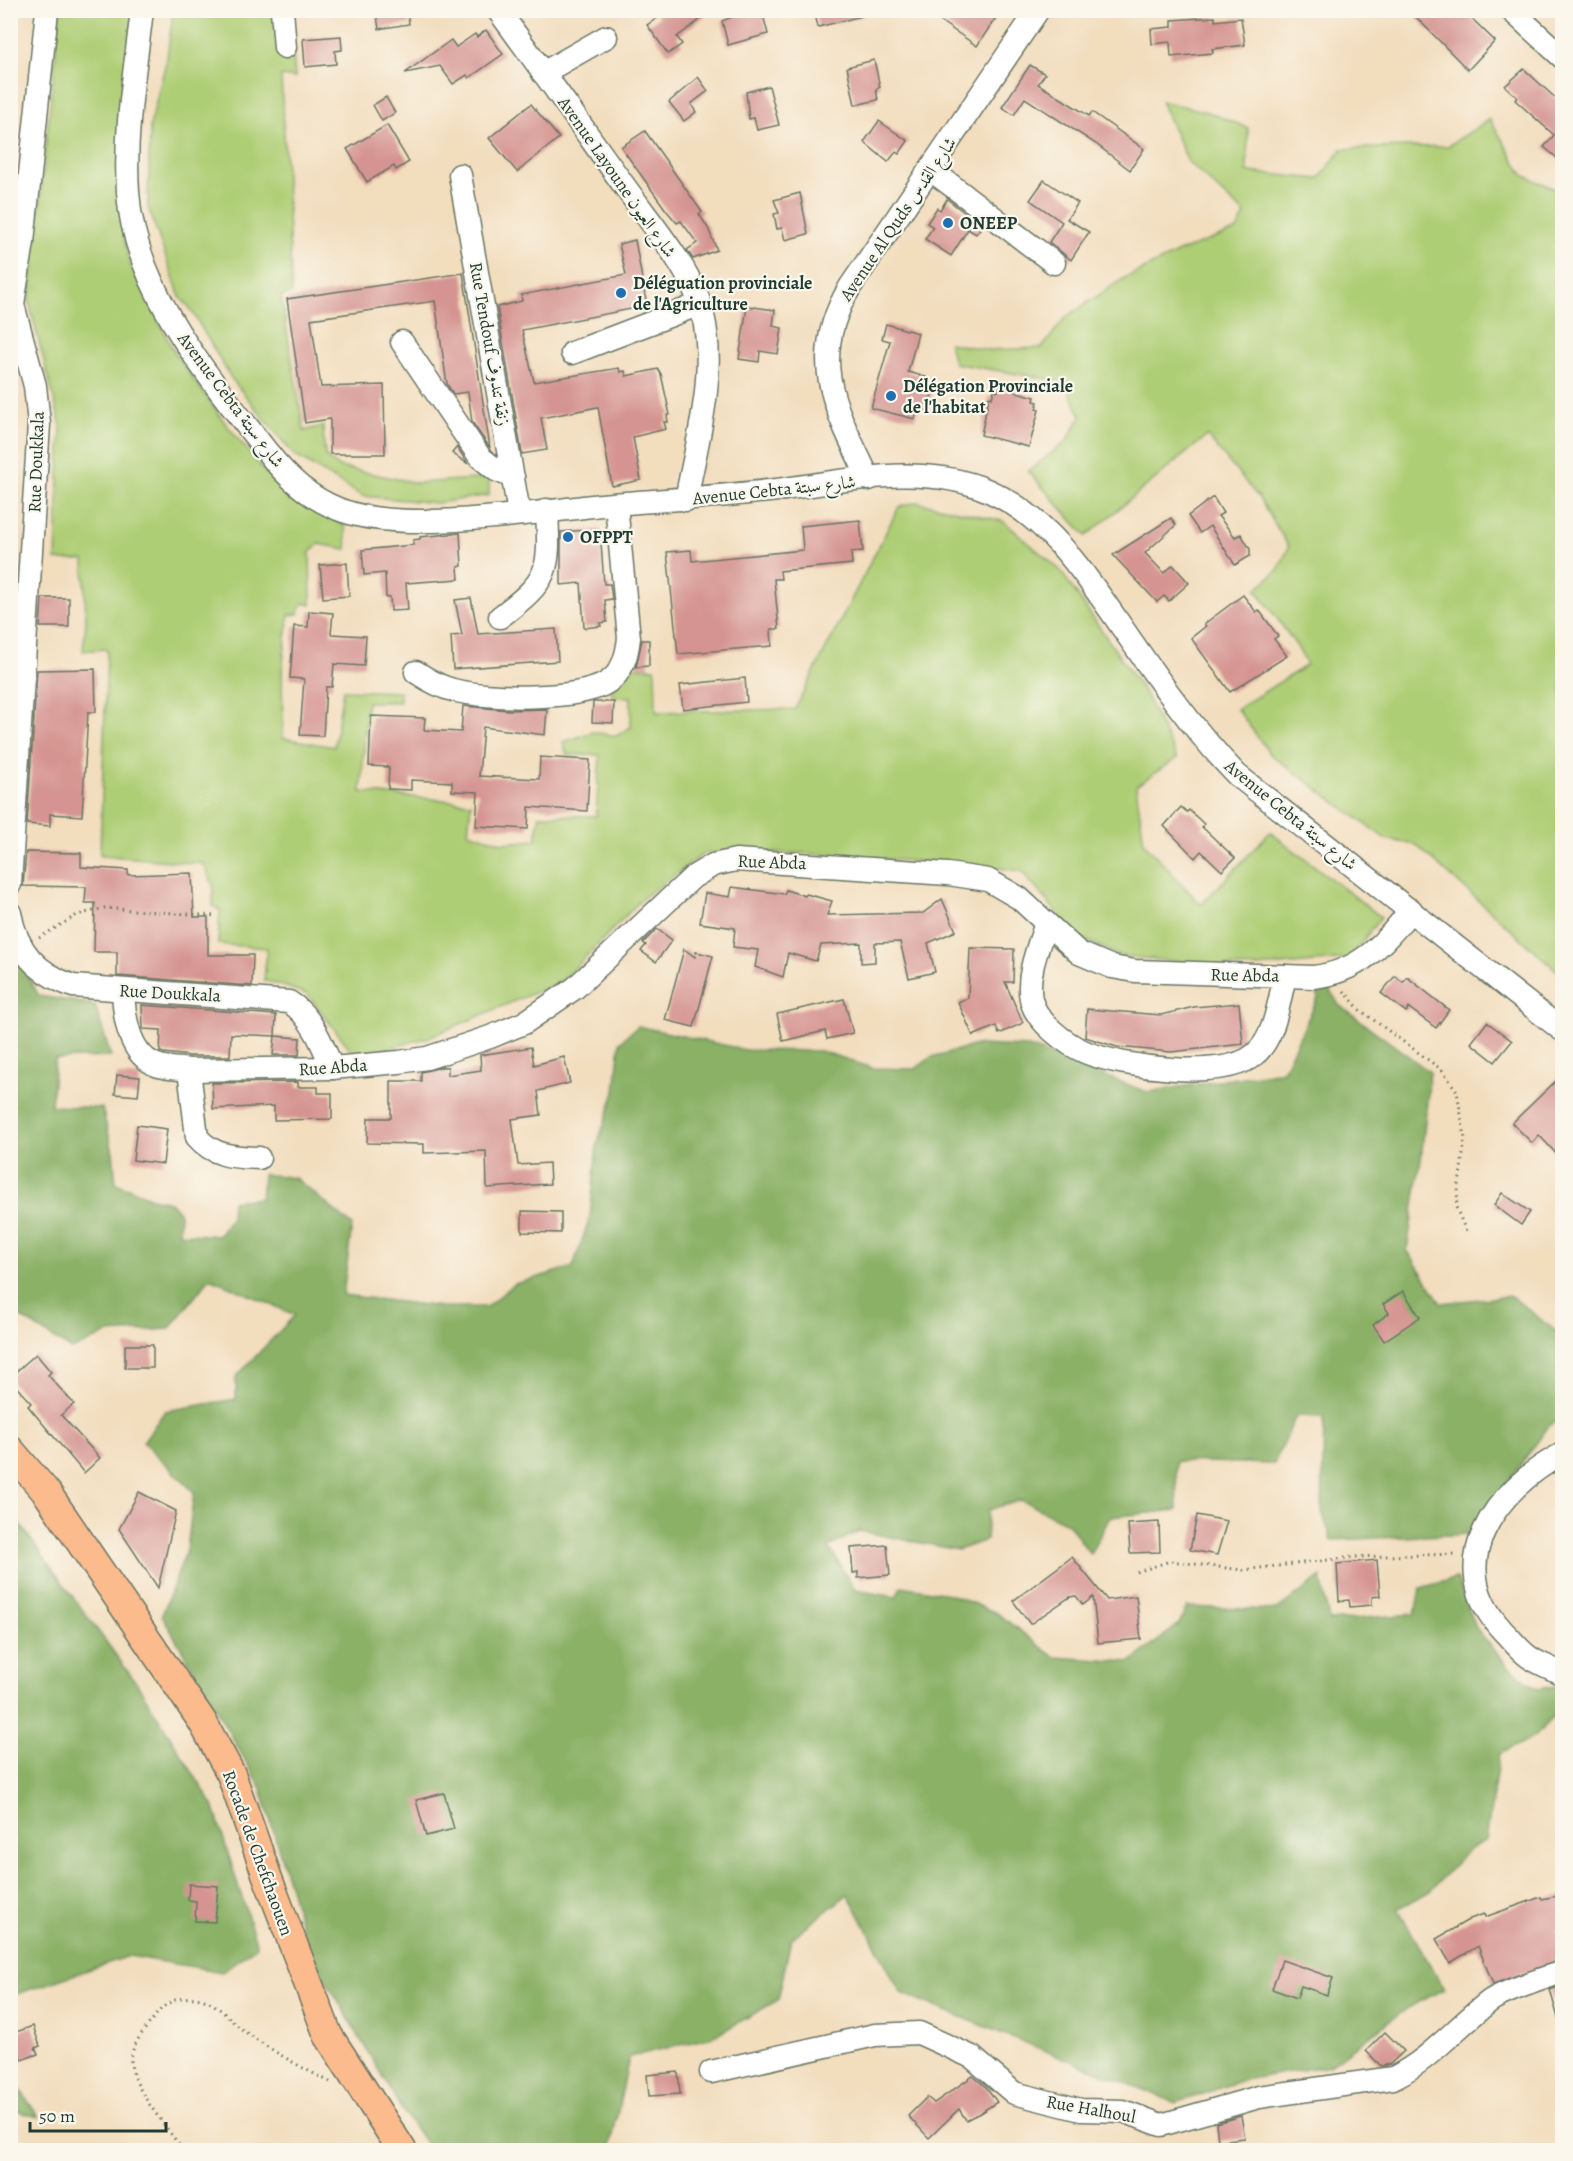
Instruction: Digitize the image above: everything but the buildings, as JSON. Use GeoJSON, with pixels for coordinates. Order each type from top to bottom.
{"type":"FeatureCollection","features":[{"type":"Feature","properties":{"kind":"main road","name":"Rocade de Chefchaouen"},"geometry":{"type":"LineString","coordinates":[[10,1450],[47,1493],[202,1721],[231,1774],[286,1929],[328,2035],[402,2151]]}},
{"type":"Feature","properties":{"kind":"street"},"geometry":{"type":"LineString","coordinates":[[12,299],[23,242],[47,10]]}},
{"type":"Feature","properties":{"kind":"street","name":"Avenue Cebta شارع سبتة"},"geometry":{"type":"LineString","coordinates":[[142,10],[127,147],[128,194],[134,229],[148,275],[167,312],[256,438],[292,480],[330,505],[353,514],[383,520],[519,513],[686,500],[895,476],[949,479],[976,486],[1020,508],[1058,542],[1104,600],[1206,742],[1229,767],[1282,813],[1411,910],[1563,1030]]}},
{"type":"Feature","properties":{"kind":"street"},"geometry":{"type":"LineString","coordinates":[[282,10],[285,47]]}},
{"type":"Feature","properties":{"kind":"street","name":"Avenue Layoune شارع العيون"},"geometry":{"type":"LineString","coordinates":[[498,10],[658,232],[700,304],[705,326],[706,372],[703,409],[686,500]]}},
{"type":"Feature","properties":{"kind":"street","name":"Avenue Al Quds شارع القدس"},"geometry":{"type":"LineString","coordinates":[[869,479],[832,389],[827,356],[830,331],[850,287],[1038,10]]}},
{"type":"Feature","properties":{"kind":"street"},"geometry":{"type":"LineString","coordinates":[[1511,10],[1563,57]]}},
{"type":"Feature","properties":{"kind":"street"},"geometry":{"type":"LineString","coordinates":[[543,73],[606,38]]}},
{"type":"Feature","properties":{"kind":"street"},"geometry":{"type":"LineString","coordinates":[[931,170],[1054,263]]}},
{"type":"Feature","properties":{"kind":"street","name":"Rue Tendouf زنقة تندوف"},"geometry":{"type":"LineString","coordinates":[[460,175],[519,513]]}},
{"type":"Feature","properties":{"kind":"street","name":"Rue Doukkala"},"geometry":{"type":"LineString","coordinates":[[10,884],[39,441],[37,395],[12,299]]}},
{"type":"Feature","properties":{"kind":"street"},"geometry":{"type":"LineString","coordinates":[[572,353],[700,304]]}},
{"type":"Feature","properties":{"kind":"street"},"geometry":{"type":"LineString","coordinates":[[402,342],[480,457],[496,470],[513,477]]}},
{"type":"Feature","properties":{"kind":"street"},"geometry":{"type":"LineString","coordinates":[[416,672],[438,685],[466,693],[545,696],[580,693],[600,687],[614,677],[627,656],[629,638],[616,504]]}},
{"type":"Feature","properties":{"kind":"street"},"geometry":{"type":"LineString","coordinates":[[500,617],[532,592],[543,579],[548,563],[547,510]]}},
{"type":"Feature","properties":{"kind":"street","name":"Rue Abda"},"geometry":{"type":"LineString","coordinates":[[123,991],[128,1030],[143,1056],[154,1065],[189,1070],[332,1068],[427,1058],[524,1023],[575,988],[682,885],[703,870],[721,862],[754,859],[970,876],[1003,886],[1079,952],[1112,967],[1181,973],[1333,975],[1354,967],[1370,954],[1391,935],[1411,910]]}},
{"type":"Feature","properties":{"kind":"street","name":"Rue Doukkala"},"geometry":{"type":"LineString","coordinates":[[10,913],[22,948],[40,969],[57,981],[73,986],[123,991],[289,1002],[298,1009],[320,1041],[332,1068]]}},
{"type":"Feature","properties":{"kind":"street"},"geometry":{"type":"LineString","coordinates":[[1046,923],[1033,969],[1030,992],[1033,1005],[1051,1028],[1070,1043],[1085,1052],[1122,1061],[1143,1065],[1204,1068],[1227,1068],[1241,1064],[1255,1055],[1266,1040],[1285,975]]}},
{"type":"Feature","properties":{"kind":"street"},"geometry":{"type":"LineString","coordinates":[[189,1070],[197,1137],[204,1145],[222,1154],[260,1158]]}},
{"type":"Feature","properties":{"kind":"street"},"geometry":{"type":"LineString","coordinates":[[1563,1454],[1522,1480],[1501,1502],[1487,1526],[1477,1554],[1476,1585],[1480,1599],[1492,1618],[1528,1657],[1563,1674]]}},
{"type":"Feature","properties":{"kind":"street","name":"Rue Halhoul"},"geometry":{"type":"LineString","coordinates":[[711,2072],[875,2035],[919,2033],[972,2057],[1014,2093],[1081,2110],[1123,2111],[1161,2125],[1259,2097],[1393,2078],[1411,2069],[1433,2052],[1492,2000],[1563,1972]]}},
{"type":"Feature","properties":{"kind":"path"},"geometry":{"type":"LineString","coordinates":[[22,948],[77,915],[98,909],[215,916]]}},
{"type":"Feature","properties":{"kind":"path"},"geometry":{"type":"LineString","coordinates":[[1333,975],[1355,1006],[1442,1070],[1457,1091],[1465,1139],[1455,1207],[1467,1234]]}},
{"type":"Feature","properties":{"kind":"path"},"geometry":{"type":"LineString","coordinates":[[1137,1572],[1170,1561],[1243,1570],[1353,1557],[1477,1554]]}},
{"type":"Feature","properties":{"kind":"path"},"geometry":{"type":"LineString","coordinates":[[182,2149],[143,2093],[131,2063],[134,2046],[158,2011],[170,2001],[196,1998],[208,2001],[235,2025],[277,2055],[340,2087]]}},
{"type":"Feature","properties":{"kind":"green space"},"geometry":{"type":"Polygon","coordinates":[[[60,11],[134,11],[120,174],[121,223],[130,264],[176,355],[226,424],[271,479],[345,526],[347,549],[319,544],[310,552],[311,605],[303,603],[298,614],[289,615],[282,670],[283,738],[334,747],[343,690],[400,692],[400,702],[367,702],[361,792],[471,803],[468,832],[503,843],[536,840],[540,815],[596,816],[600,755],[567,755],[563,742],[593,732],[616,736],[631,727],[631,697],[614,697],[611,692],[629,667],[655,668],[656,712],[795,709],[899,507],[917,502],[1003,521],[1060,570],[1144,692],[1177,758],[1136,786],[1144,843],[1201,905],[1270,832],[1381,917],[1349,959],[1247,968],[1120,956],[1077,936],[1021,871],[984,866],[802,853],[705,853],[644,897],[562,981],[427,1038],[349,1058],[351,1050],[307,994],[264,980],[267,948],[218,944],[220,910],[213,906],[213,885],[204,864],[100,855],[107,651],[105,649],[83,651],[86,622],[84,560],[56,560],[61,426],[29,303],[60,11]]]}},
{"type":"Feature","properties":{"kind":"green space"},"geometry":{"type":"Polygon","coordinates":[[[173,11],[290,11],[295,78],[281,76],[292,293],[281,297],[304,431],[323,426],[325,456],[339,467],[417,483],[489,478],[489,495],[437,503],[362,496],[294,455],[231,378],[190,308],[180,297],[148,207],[150,126],[167,58],[173,11]]]}},
{"type":"Feature","properties":{"kind":"green space"},"geometry":{"type":"Polygon","coordinates":[[[1161,101],[1208,112],[1248,128],[1247,172],[1319,179],[1342,149],[1448,146],[1490,119],[1523,175],[1562,192],[1562,975],[1416,845],[1386,839],[1271,755],[1237,709],[1307,665],[1296,645],[1256,589],[1278,570],[1289,547],[1259,498],[1207,436],[1086,536],[1028,471],[1066,442],[1081,416],[1065,382],[954,363],[949,343],[988,350],[1042,348],[1066,317],[1123,279],[1181,251],[1237,230],[1245,214],[1188,162],[1161,101]]]}},
{"type":"Feature","properties":{"kind":"green space"},"geometry":{"type":"Polygon","coordinates":[[[10,946],[39,996],[95,1005],[111,1057],[55,1059],[51,1106],[102,1108],[113,1152],[116,1183],[152,1198],[170,1202],[180,1213],[179,1233],[218,1236],[231,1218],[232,1201],[261,1198],[263,1174],[295,1178],[352,1225],[343,1295],[441,1307],[486,1307],[515,1284],[573,1267],[590,1217],[597,1145],[615,1092],[620,1042],[638,1026],[746,1050],[821,1051],[872,1068],[915,1069],[932,1057],[976,1045],[1029,1047],[1147,1092],[1283,1071],[1318,998],[1318,984],[1326,982],[1339,1005],[1430,1072],[1421,1160],[1407,1250],[1441,1303],[1511,1296],[1562,1336],[1562,1417],[1548,1427],[1471,1534],[1332,1540],[1322,1512],[1324,1417],[1296,1416],[1274,1464],[1176,1461],[1177,1510],[1110,1517],[1090,1554],[1069,1524],[1021,1500],[988,1510],[986,1540],[958,1550],[859,1531],[829,1547],[855,1590],[896,1597],[902,1586],[949,1594],[997,1613],[1054,1657],[1131,1662],[1179,1624],[1187,1607],[1276,1610],[1321,1577],[1329,1621],[1415,1614],[1420,1588],[1457,1578],[1476,1628],[1508,1666],[1538,1689],[1562,1685],[1562,1708],[1535,1737],[1499,1754],[1486,1840],[1467,1851],[1430,1891],[1398,1909],[1444,1989],[1408,2008],[1330,2065],[1243,2080],[1176,2103],[901,1993],[848,1894],[791,1939],[778,2000],[713,2037],[629,2057],[610,2150],[430,2150],[401,2108],[308,1950],[261,1788],[162,1615],[187,1549],[194,1492],[143,1442],[165,1411],[236,1399],[236,1377],[295,1315],[210,1278],[169,1329],[108,1333],[72,1350],[11,1311],[10,946]]]}},
{"type":"Feature","properties":{"kind":"green space"},"geometry":{"type":"Polygon","coordinates":[[[10,1511],[137,1684],[213,1805],[257,1946],[222,1972],[129,1956],[11,1996],[10,1511]]]}},
{"type":"Feature","properties":{"kind":"green space"},"geometry":{"type":"Polygon","coordinates":[[[11,2077],[39,2117],[11,2110],[11,2077]]]}},
{"type":"Feature","properties":{"kind":"place","name":"ONEEP"},"geometry":{"type":"Point","coordinates":[948,223]}},
{"type":"Feature","properties":{"kind":"place","name":"Déléguation provinciale de l'Agriculture"},"geometry":{"type":"Point","coordinates":[621,293]}},
{"type":"Feature","properties":{"kind":"place","name":"Délégation Provinciale de l'habitat"},"geometry":{"type":"Point","coordinates":[891,396]}},
{"type":"Feature","properties":{"kind":"place","name":"OFPPT"},"geometry":{"type":"Point","coordinates":[568,537]}}]}
